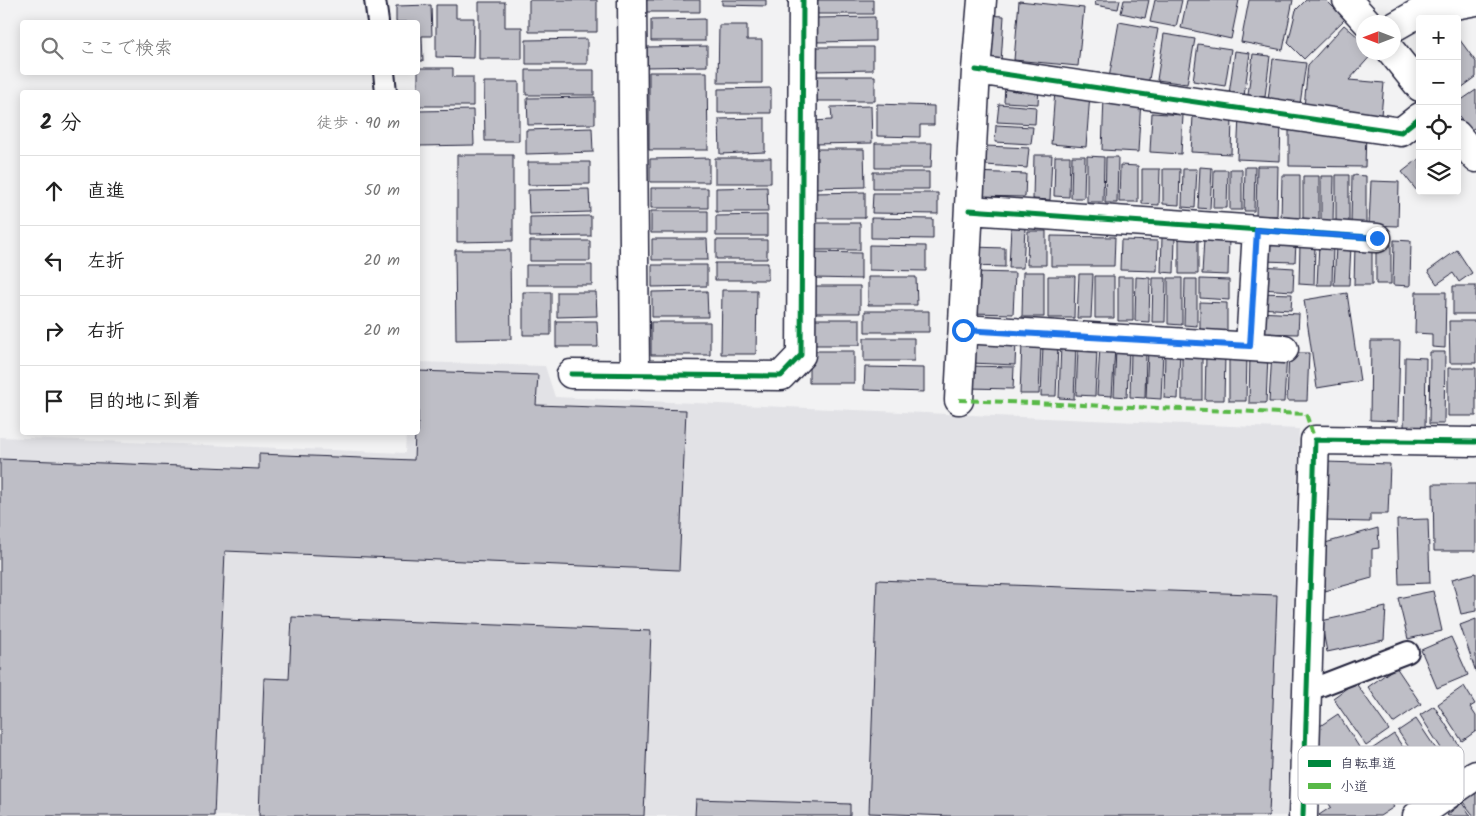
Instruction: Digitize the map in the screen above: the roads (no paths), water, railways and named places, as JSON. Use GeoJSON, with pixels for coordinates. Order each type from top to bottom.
{"type":"FeatureCollection","features":[{"type":"Feature","properties":{"kind":"street"},"geometry":{"type":"LineString","coordinates":[[632,0],[635,374]]}},
{"type":"Feature","properties":{"kind":"street"},"geometry":{"type":"LineString","coordinates":[[571,374],[781,376],[801,355],[803,0]]}},
{"type":"Feature","properties":{"kind":"street"},"geometry":{"type":"LineString","coordinates":[[959,400],[976,70],[982,0]]}},
{"type":"Feature","properties":{"kind":"street"},"geometry":{"type":"LineString","coordinates":[[1347,0],[1361,15]]}},
{"type":"Feature","properties":{"kind":"street"},"geometry":{"type":"LineString","coordinates":[[1401,23],[1422,10],[1476,1]]}},
{"type":"Feature","properties":{"kind":"street"},"geometry":{"type":"LineString","coordinates":[[1398,60],[1416,82]]}},
{"type":"Feature","properties":{"kind":"street"},"geometry":{"type":"LineString","coordinates":[[976,70],[1401,132],[1416,120]]}},
{"type":"Feature","properties":{"kind":"street"},"geometry":{"type":"LineString","coordinates":[[1461,140],[1476,158]]}},
{"type":"Feature","properties":{"kind":"street"},"geometry":{"type":"LineString","coordinates":[[969,210],[1377,238]]}},
{"type":"Feature","properties":{"kind":"street"},"geometry":{"type":"LineString","coordinates":[[1250,346],[1257,230]]}},
{"type":"Feature","properties":{"kind":"street"},"geometry":{"type":"LineString","coordinates":[[963,330],[1284,349]]}},
{"type":"Feature","properties":{"kind":"street"},"geometry":{"type":"LineString","coordinates":[[1305,746],[1316,440],[1476,442]]}},
{"type":"Feature","properties":{"kind":"street"},"geometry":{"type":"LineString","coordinates":[[1464,783],[1476,774]]}},
{"type":"Feature","properties":{"kind":"street"},"geometry":{"type":"LineString","coordinates":[[1417,816],[1434,804]]}},
{"type":"Feature","properties":{"kind":"lane"},"geometry":{"type":"LineString","coordinates":[[376,0],[378,20]]}},
{"type":"Feature","properties":{"kind":"lane"},"geometry":{"type":"LineString","coordinates":[[384,75],[386,90]]}},
{"type":"Feature","properties":{"kind":"lane"},"geometry":{"type":"LineString","coordinates":[[1307,690],[1408,652]]}}]}
